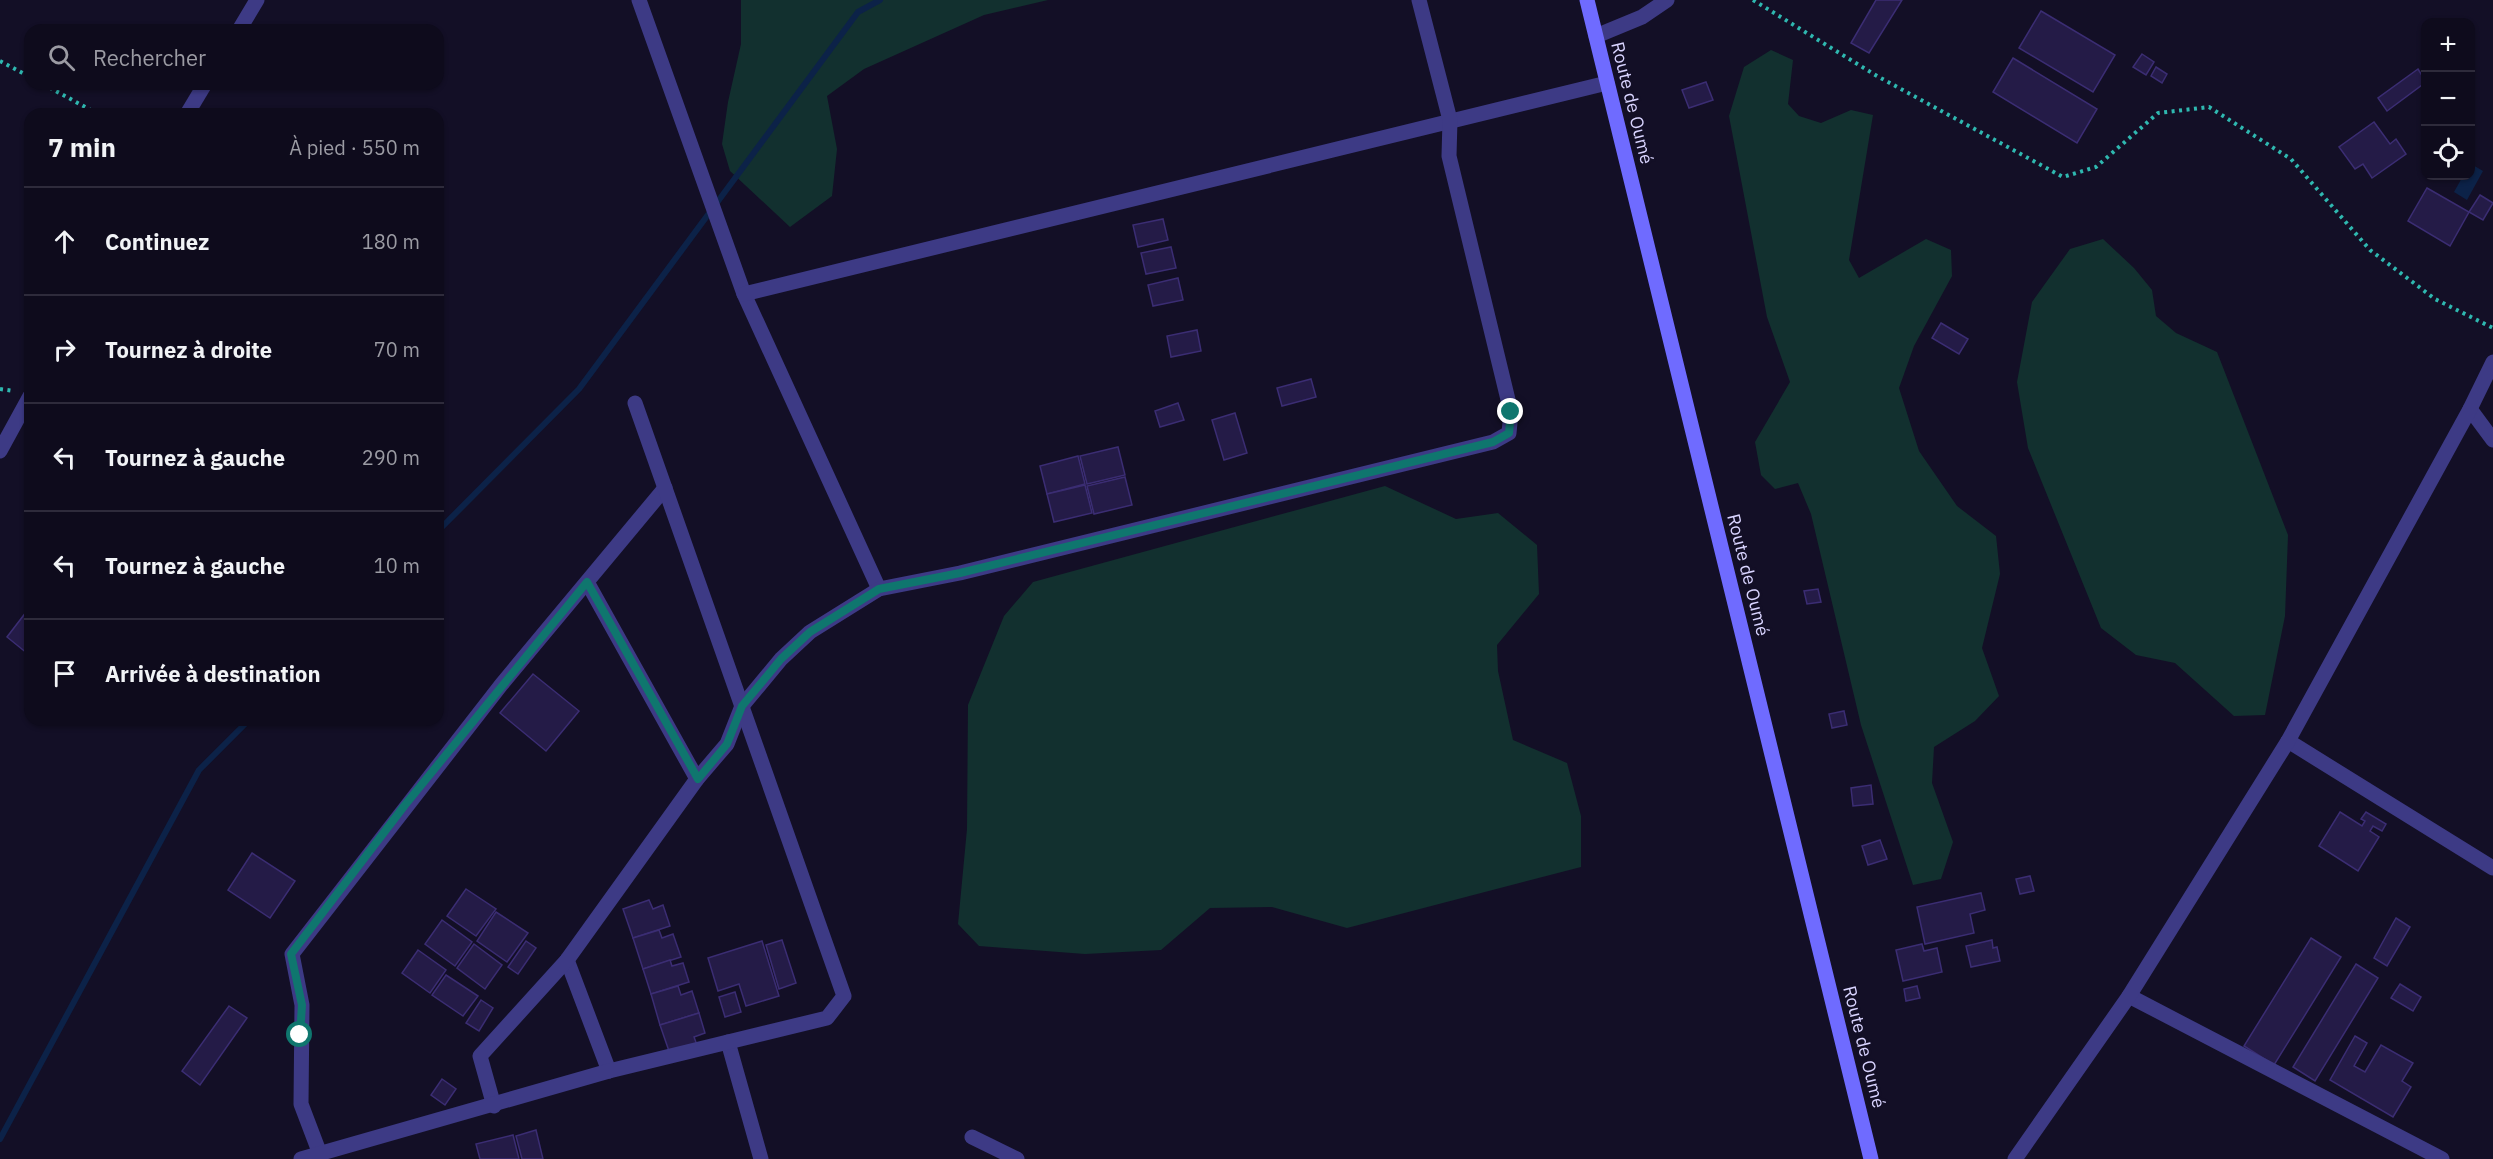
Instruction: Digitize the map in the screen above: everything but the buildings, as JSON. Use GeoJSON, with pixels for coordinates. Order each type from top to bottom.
{"type":"FeatureCollection","features":[{"type":"Feature","properties":{"kind":"main road","name":"Route de Oumé"},"geometry":{"type":"LineString","coordinates":[[1587,0],[1871,1159]]}},
{"type":"Feature","properties":{"kind":"street"},"geometry":{"type":"LineString","coordinates":[[243,24],[257,0]]}},
{"type":"Feature","properties":{"kind":"street"},"geometry":{"type":"LineString","coordinates":[[639,0],[744,294],[879,589]]}},
{"type":"Feature","properties":{"kind":"street"},"geometry":{"type":"LineString","coordinates":[[494,1106],[480,1056],[567,960],[698,779],[727,744],[742,706],[781,659],[810,632],[879,589],[960,573],[1493,442],[1509,433],[1511,412],[1449,156],[1450,120],[1419,0]]}},
{"type":"Feature","properties":{"kind":"street"},"geometry":{"type":"LineString","coordinates":[[1596,36],[1642,17],[1667,0]]}},
{"type":"Feature","properties":{"kind":"street"},"geometry":{"type":"LineString","coordinates":[[744,294],[1450,120],[1607,84]]}},
{"type":"Feature","properties":{"kind":"street"},"geometry":{"type":"LineString","coordinates":[[191,108],[201,90]]}},
{"type":"Feature","properties":{"kind":"street"},"geometry":{"type":"LineString","coordinates":[[2015,1159],[2130,996],[2288,741],[2470,409],[2493,362]]}},
{"type":"Feature","properties":{"kind":"street"},"geometry":{"type":"LineString","coordinates":[[301,1159],[494,1106],[609,1071],[827,1018],[844,996],[635,403]]}},
{"type":"Feature","properties":{"kind":"street"},"geometry":{"type":"LineString","coordinates":[[0,452],[24,407]]}},
{"type":"Feature","properties":{"kind":"street"},"geometry":{"type":"LineString","coordinates":[[2470,409],[2493,440]]}},
{"type":"Feature","properties":{"kind":"street"},"geometry":{"type":"LineString","coordinates":[[320,1154],[301,1104],[302,1005],[291,954],[412,796],[665,488]]}},
{"type":"Feature","properties":{"kind":"street"},"geometry":{"type":"LineString","coordinates":[[587,582],[698,779]]}},
{"type":"Feature","properties":{"kind":"street"},"geometry":{"type":"LineString","coordinates":[[2288,741],[2493,868]]}},
{"type":"Feature","properties":{"kind":"street"},"geometry":{"type":"LineString","coordinates":[[567,960],[609,1071]]}},
{"type":"Feature","properties":{"kind":"street"},"geometry":{"type":"LineString","coordinates":[[2130,996],[2442,1159]]}},
{"type":"Feature","properties":{"kind":"street"},"geometry":{"type":"LineString","coordinates":[[728,1042],[761,1159]]}},
{"type":"Feature","properties":{"kind":"street"},"geometry":{"type":"LineString","coordinates":[[972,1137],[1017,1159]]}},
{"type":"Feature","properties":{"kind":"path"},"geometry":{"type":"LineString","coordinates":[[1753,0],[1877,76],[2063,177],[2096,167],[2158,113],[2209,107],[2290,159],[2370,250],[2435,299],[2493,328]]}},
{"type":"Feature","properties":{"kind":"path"},"geometry":{"type":"LineString","coordinates":[[0,61],[24,74]]}},
{"type":"Feature","properties":{"kind":"path"},"geometry":{"type":"LineString","coordinates":[[54,90],[87,108]]}},
{"type":"Feature","properties":{"kind":"green space"},"geometry":{"type":"Polygon","coordinates":[[[741,0],[1048,0],[984,15],[864,69],[827,96],[837,149],[832,196],[790,227],[730,171],[722,144],[728,102],[741,44],[741,0]]]}},
{"type":"Feature","properties":{"kind":"green space"},"geometry":{"type":"Polygon","coordinates":[[[1771,50],[1793,60],[1788,104],[1799,116],[1821,123],[1851,110],[1873,115],[1849,260],[1859,278],[1926,239],[1951,250],[1952,276],[1914,346],[1899,388],[1919,451],[1957,506],[1996,536],[2000,574],[1982,648],[1999,696],[1975,721],[1934,747],[1932,783],[1953,842],[1941,879],[1913,885],[1861,725],[1811,514],[1798,483],[1775,489],[1761,475],[1755,442],[1790,382],[1767,317],[1729,116],[1744,67],[1771,50]]]}},
{"type":"Feature","properties":{"kind":"green space"},"geometry":{"type":"Polygon","coordinates":[[[2103,239],[2134,268],[2152,290],[2156,316],[2176,333],[2217,352],[2288,535],[2285,616],[2265,715],[2234,716],[2175,663],[2136,655],[2101,628],[2028,448],[2017,382],[2032,302],[2070,249],[2103,239]]]}},
{"type":"Feature","properties":{"kind":"green space"},"geometry":{"type":"Polygon","coordinates":[[[1385,486],[1456,519],[1498,513],[1537,545],[1539,594],[1497,645],[1498,671],[1513,740],[1567,763],[1581,816],[1581,867],[1347,928],[1272,907],[1210,908],[1161,950],[1085,954],[979,946],[958,924],[967,829],[968,705],[1004,616],[1033,582],[1385,486]]]}},
{"type":"Feature","properties":{"kind":"water"},"geometry":{"type":"Polygon","coordinates":[[[2475,166],[2483,171],[2467,200],[2454,192],[2461,180],[2475,180],[2475,166]]]}},
{"type":"Feature","properties":{"kind":"waterway"},"geometry":{"type":"LineString","coordinates":[[444,525],[579,389],[858,12],[880,0]]}},
{"type":"Feature","properties":{"kind":"waterway"},"geometry":{"type":"LineString","coordinates":[[0,1139],[199,770],[243,726]]}},
{"type":"Feature","properties":{"kind":"route"},"geometry":{"type":"LineString","coordinates":[[300,1035],[302,1005],[291,954],[405,805],[587,582],[698,779],[727,744],[742,706],[781,659],[810,632],[879,589],[960,573],[1493,442],[1509,433],[1511,412]]}}]}
